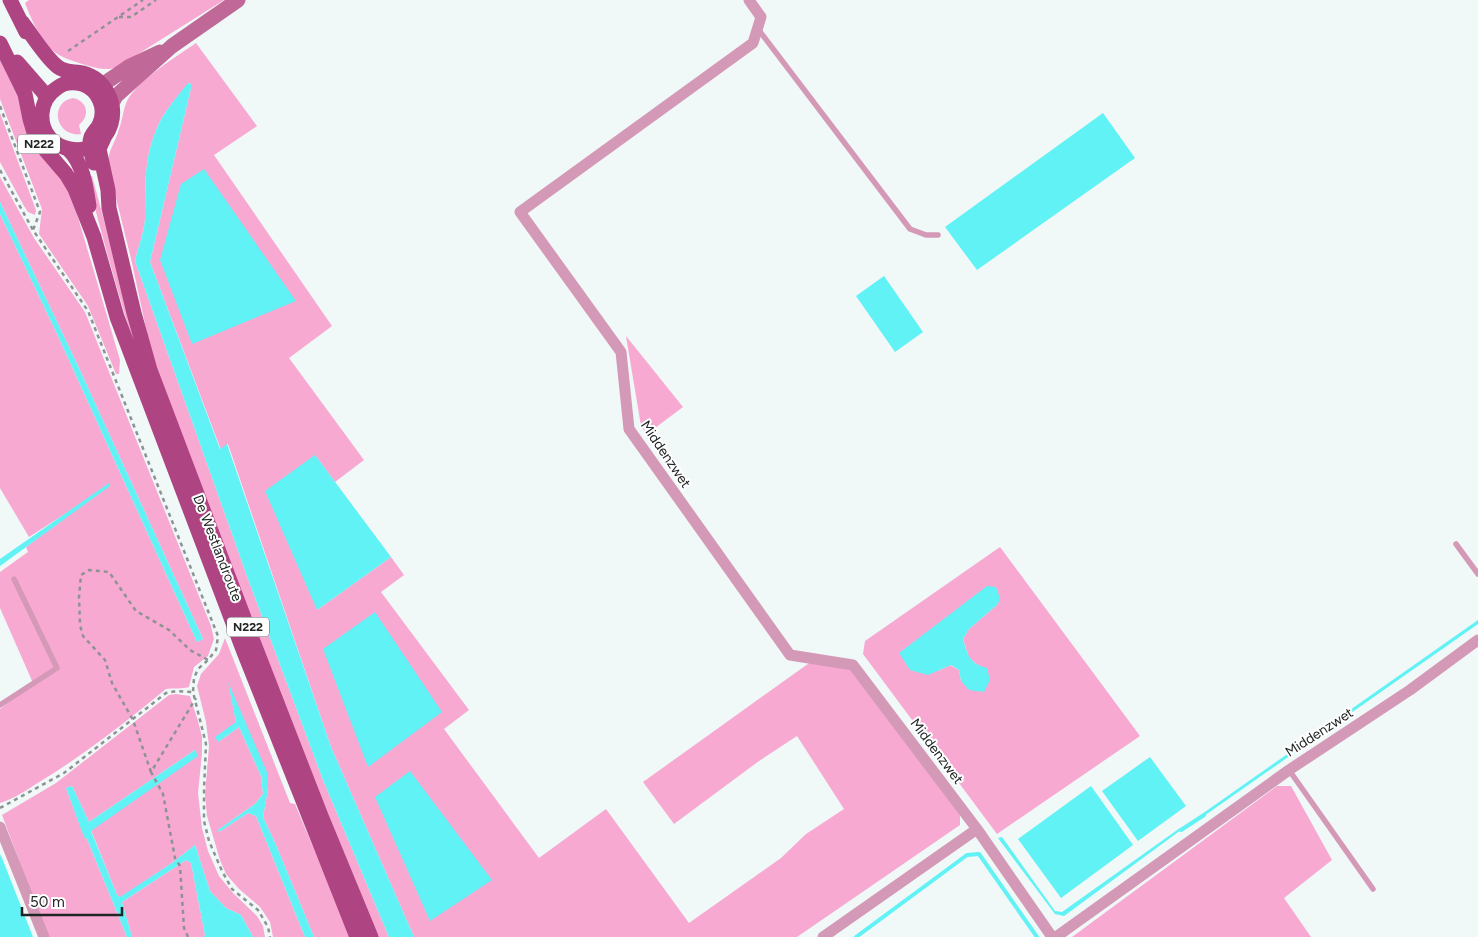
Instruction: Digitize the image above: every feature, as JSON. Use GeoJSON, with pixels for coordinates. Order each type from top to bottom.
{"type":"FeatureCollection","features":[{"type":"Feature","properties":{"kind":"main road"},"geometry":{"type":"LineString","coordinates":[[10,0],[22,22],[67,78]]}},
{"type":"Feature","properties":{"kind":"main road","name":"De Westlandroute"},"geometry":{"type":"LineString","coordinates":[[0,42],[44,93],[46,99]]}},
{"type":"Feature","properties":{"kind":"main road","name":"De Westlandroute"},"geometry":{"type":"LineString","coordinates":[[0,42],[25,94],[36,139],[69,178],[75,189],[94,237],[117,317],[244,652],[357,937]]}},
{"type":"Feature","properties":{"kind":"main road"},"geometry":{"type":"LineString","coordinates":[[46,99],[67,78],[83,73],[90,75],[96,86],[102,113],[100,124],[91,137],[90,148]]}},
{"type":"Feature","properties":{"kind":"main road"},"geometry":{"type":"LineString","coordinates":[[96,86],[108,93],[112,104]]}},
{"type":"Feature","properties":{"kind":"main road","name":"N222"},"geometry":{"type":"LineString","coordinates":[[46,99],[42,116],[46,132],[57,145],[68,149],[90,148]]}},
{"type":"Feature","properties":{"kind":"main road","name":"N222"},"geometry":{"type":"LineString","coordinates":[[104,138],[112,118],[112,104]]}},
{"type":"Feature","properties":{"kind":"main road"},"geometry":{"type":"LineString","coordinates":[[90,148],[104,138]]}},
{"type":"Feature","properties":{"kind":"main road","name":"De Westlandroute"},"geometry":{"type":"LineString","coordinates":[[104,138],[99,149],[108,190],[109,208],[134,313],[150,370],[321,816],[371,937]]}},
{"type":"Feature","properties":{"kind":"main road","name":"De Westlandroute"},"geometry":{"type":"LineString","coordinates":[[90,148],[101,193],[109,208]]}},
{"type":"Feature","properties":{"kind":"main road","name":"De Westlandroute"},"geometry":{"type":"LineString","coordinates":[[68,149],[74,155],[80,168],[86,190],[94,237]]}},
{"type":"Feature","properties":{"kind":"street"},"geometry":{"type":"LineString","coordinates":[[112,104],[116,96],[172,46],[238,0]]}},
{"type":"Feature","properties":{"kind":"street"},"geometry":{"type":"LineString","coordinates":[[749,0],[761,17],[758,29]]}},
{"type":"Feature","properties":{"kind":"street","name":"Middenzwet"},"geometry":{"type":"LineString","coordinates":[[758,29],[754,43],[520,212],[621,352],[629,429],[790,655],[853,665],[977,829],[1052,937]]}},
{"type":"Feature","properties":{"kind":"street"},"geometry":{"type":"LineString","coordinates":[[96,86],[130,66],[172,46]]}},
{"type":"Feature","properties":{"kind":"street","name":"Middenzwet"},"geometry":{"type":"LineString","coordinates":[[1056,937],[1289,770],[1410,690],[1478,640]]}},
{"type":"Feature","properties":{"kind":"street"},"geometry":{"type":"LineString","coordinates":[[0,827],[44,937]]}},
{"type":"Feature","properties":{"kind":"street"},"geometry":{"type":"LineString","coordinates":[[823,937],[977,829]]}},
{"type":"Feature","properties":{"kind":"lane"},"geometry":{"type":"LineString","coordinates":[[758,29],[910,229],[926,235],[938,235]]}},
{"type":"Feature","properties":{"kind":"lane"},"geometry":{"type":"LineString","coordinates":[[1456,544],[1478,574]]}},
{"type":"Feature","properties":{"kind":"lane"},"geometry":{"type":"LineString","coordinates":[[0,705],[57,668],[14,579]]}},
{"type":"Feature","properties":{"kind":"lane"},"geometry":{"type":"LineString","coordinates":[[1289,770],[1373,889]]}},
{"type":"Feature","properties":{"kind":"path"},"geometry":{"type":"LineString","coordinates":[[68,51],[143,0]]}},
{"type":"Feature","properties":{"kind":"path"},"geometry":{"type":"LineString","coordinates":[[117,18],[131,17],[156,0]]}},
{"type":"Feature","properties":{"kind":"path"},"geometry":{"type":"LineString","coordinates":[[0,106],[40,212],[33,230]]}},
{"type":"Feature","properties":{"kind":"path"},"geometry":{"type":"LineString","coordinates":[[0,170],[33,230],[88,311],[218,636],[216,650],[198,669],[194,678],[193,692],[206,744],[204,822],[209,841],[232,889],[258,910],[268,927],[270,937]]}},
{"type":"Feature","properties":{"kind":"path"},"geometry":{"type":"LineString","coordinates":[[188,937],[184,928],[180,866],[175,858],[163,794],[153,777],[133,720],[112,683],[105,660],[83,636],[80,625],[79,597],[81,575],[90,570],[109,572],[136,611],[169,630],[190,650],[208,660]]}},
{"type":"Feature","properties":{"kind":"path"},"geometry":{"type":"LineString","coordinates":[[0,808],[64,773],[166,693],[176,691],[193,692]]}},
{"type":"Feature","properties":{"kind":"path"},"geometry":{"type":"LineString","coordinates":[[151,772],[196,698]]}},
{"type":"Feature","properties":{"kind":"shaded area"},"geometry":{"type":"Polygon","coordinates":[[[29,0],[224,0],[119,66],[112,69],[104,69],[62,57],[53,51],[34,25],[25,3],[29,0]]]}},
{"type":"Feature","properties":{"kind":"shaded area"},"geometry":{"type":"Polygon","coordinates":[[[196,43],[257,126],[214,155],[332,326],[289,358],[364,460],[335,482],[315,455],[317,610],[391,557],[404,575],[381,592],[469,710],[444,729],[539,858],[606,809],[689,923],[781,858],[806,834],[844,809],[797,736],[759,761],[674,824],[643,782],[812,661],[850,667],[960,815],[960,825],[797,937],[414,937],[331,747],[228,444],[221,450],[150,262],[191,88],[189,83],[163,116],[149,151],[146,173],[145,219],[135,261],[248,579],[323,780],[389,937],[376,937],[159,389],[132,263],[108,165],[110,151],[128,99],[141,83],[196,43]]]}},
{"type":"Feature","properties":{"kind":"shaded area"},"geometry":{"type":"Polygon","coordinates":[[[0,59],[50,162],[72,197],[120,360],[119,374],[116,374],[88,306],[39,234],[42,209],[0,99],[0,59]]]}},
{"type":"Feature","properties":{"kind":"shaded area"},"geometry":{"type":"Polygon","coordinates":[[[73,98],[82,102],[86,109],[85,117],[79,125],[81,134],[65,130],[58,119],[60,106],[65,101],[73,98]]]}},
{"type":"Feature","properties":{"kind":"shaded area"},"geometry":{"type":"Polygon","coordinates":[[[0,113],[36,210],[35,215],[28,212],[24,206],[0,162],[0,113]]]}},
{"type":"Feature","properties":{"kind":"shaded area"},"geometry":{"type":"Polygon","coordinates":[[[92,176],[133,327],[141,367],[93,201],[87,177],[92,176]]]}},
{"type":"Feature","properties":{"kind":"shaded area"},"geometry":{"type":"Polygon","coordinates":[[[0,177],[34,238],[85,312],[211,626],[214,639],[208,656],[194,667],[189,687],[166,689],[57,771],[21,794],[0,803],[0,709],[33,683],[0,608],[0,572],[28,552],[26,547],[110,485],[29,537],[0,488],[0,214],[58,336],[197,642],[203,639],[79,368],[0,202],[0,177]]]}},
{"type":"Feature","properties":{"kind":"shaded area"},"geometry":{"type":"Polygon","coordinates":[[[626,336],[683,407],[647,434],[641,426],[626,336]]]}},
{"type":"Feature","properties":{"kind":"shaded area"},"geometry":{"type":"Polygon","coordinates":[[[1000,547],[1140,736],[997,834],[863,654],[865,641],[1000,547]],[[996,587],[938,671],[950,665],[959,670],[961,681],[978,665],[969,658],[963,639],[969,629],[998,604],[996,587]]]}},
{"type":"Feature","properties":{"kind":"shaded area"},"geometry":{"type":"Polygon","coordinates":[[[225,638],[290,803],[295,804],[351,937],[314,937],[263,817],[268,789],[229,685],[236,722],[218,742],[239,727],[261,776],[263,794],[255,804],[218,830],[219,832],[248,813],[256,816],[305,937],[273,937],[270,922],[260,907],[239,889],[226,874],[220,860],[207,816],[205,795],[209,746],[206,722],[197,686],[201,674],[219,654],[225,638]]]}},
{"type":"Feature","properties":{"kind":"shaded area"},"geometry":{"type":"Polygon","coordinates":[[[169,695],[190,696],[202,737],[198,793],[202,828],[208,851],[219,876],[233,893],[257,916],[263,926],[265,937],[253,937],[241,915],[226,908],[210,891],[195,845],[120,898],[117,895],[91,830],[197,756],[195,750],[89,822],[72,786],[66,788],[84,836],[87,839],[127,937],[48,937],[2,815],[56,783],[169,695]]]}},
{"type":"Feature","properties":{"kind":"shaded area"},"geometry":{"type":"Polygon","coordinates":[[[1277,786],[1291,786],[1332,860],[1284,898],[1311,937],[1072,937],[1277,786]]]}},
{"type":"Feature","properties":{"kind":"shaded area"},"geometry":{"type":"Polygon","coordinates":[[[186,860],[191,863],[204,937],[132,937],[122,902],[186,860]]]}},
{"type":"Feature","properties":{"kind":"water"},"geometry":{"type":"Polygon","coordinates":[[[188,83],[191,84],[191,88],[150,262],[220,449],[227,444],[331,747],[414,937],[389,937],[323,780],[248,579],[135,261],[145,219],[146,173],[149,151],[163,116],[188,83]]]}},
{"type":"Feature","properties":{"kind":"water"},"geometry":{"type":"Polygon","coordinates":[[[1103,113],[1135,158],[977,270],[945,227],[1103,113]]]}},
{"type":"Feature","properties":{"kind":"water"},"geometry":{"type":"Polygon","coordinates":[[[204,169],[296,301],[192,344],[160,260],[181,184],[204,169]]]}},
{"type":"Feature","properties":{"kind":"water"},"geometry":{"type":"Polygon","coordinates":[[[0,202],[79,368],[203,639],[197,642],[58,336],[0,214],[0,202]]]}},
{"type":"Feature","properties":{"kind":"water"},"geometry":{"type":"Polygon","coordinates":[[[884,276],[923,332],[895,352],[856,296],[884,276]]]}},
{"type":"Feature","properties":{"kind":"water"},"geometry":{"type":"Polygon","coordinates":[[[315,455],[391,557],[317,610],[265,491],[315,455]]]}},
{"type":"Feature","properties":{"kind":"water"},"geometry":{"type":"Polygon","coordinates":[[[109,483],[110,486],[0,566],[0,559],[109,483]]]}},
{"type":"Feature","properties":{"kind":"water"},"geometry":{"type":"Polygon","coordinates":[[[987,586],[996,587],[1000,598],[998,604],[969,629],[963,639],[970,658],[976,664],[987,668],[990,680],[984,692],[969,690],[961,681],[959,670],[951,665],[928,675],[910,670],[899,653],[987,586]]]}},
{"type":"Feature","properties":{"kind":"water"},"geometry":{"type":"Polygon","coordinates":[[[375,612],[442,712],[368,767],[323,649],[375,612]]]}},
{"type":"Feature","properties":{"kind":"water"},"geometry":{"type":"Polygon","coordinates":[[[1478,620],[1478,624],[1204,816],[1202,814],[1478,620]]]}},
{"type":"Feature","properties":{"kind":"water"},"geometry":{"type":"Polygon","coordinates":[[[228,682],[267,772],[268,789],[263,817],[314,937],[305,937],[256,816],[248,813],[219,832],[218,830],[255,804],[263,794],[261,776],[239,727],[218,742],[215,737],[236,722],[228,682]]]}},
{"type":"Feature","properties":{"kind":"water"},"geometry":{"type":"Polygon","coordinates":[[[195,750],[198,756],[91,831],[117,895],[120,897],[172,863],[195,845],[210,891],[226,908],[241,915],[253,937],[204,937],[191,863],[186,860],[122,902],[132,937],[127,937],[87,839],[84,837],[66,788],[72,786],[89,822],[195,750]]]}},
{"type":"Feature","properties":{"kind":"water"},"geometry":{"type":"Polygon","coordinates":[[[1150,757],[1186,806],[1138,841],[1102,791],[1150,757]]]}},
{"type":"Feature","properties":{"kind":"water"},"geometry":{"type":"Polygon","coordinates":[[[410,771],[492,880],[430,921],[375,797],[410,771]]]}},
{"type":"Feature","properties":{"kind":"water"},"geometry":{"type":"Polygon","coordinates":[[[1091,786],[1133,845],[1061,898],[1018,839],[1091,786]]]}},
{"type":"Feature","properties":{"kind":"water"},"geometry":{"type":"Polygon","coordinates":[[[1180,828],[1181,830],[1064,916],[1055,914],[998,838],[1002,837],[1055,911],[1062,912],[1180,828]]]}},
{"type":"Feature","properties":{"kind":"water"},"geometry":{"type":"Polygon","coordinates":[[[0,854],[2,858],[33,937],[0,937],[0,854]]]}},
{"type":"Feature","properties":{"kind":"waterway"},"geometry":{"type":"LineString","coordinates":[[1181,830],[1204,815]]}},
{"type":"Feature","properties":{"kind":"waterway"},"geometry":{"type":"LineString","coordinates":[[856,937],[967,855],[979,854],[1037,937]]}}]}
